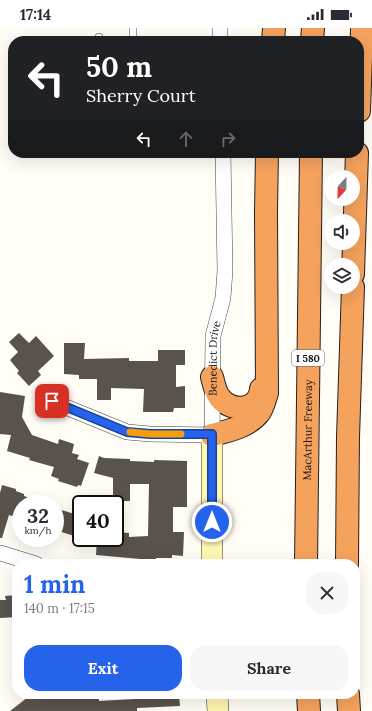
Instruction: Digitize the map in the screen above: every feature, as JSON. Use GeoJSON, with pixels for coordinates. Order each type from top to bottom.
{"type":"FeatureCollection","features":[{"type":"Feature","properties":{"kind":"highway"},"geometry":{"type":"LineString","coordinates":[[212,434],[240,427],[250,421],[259,413],[264,404],[267,392],[267,158]]}},
{"type":"Feature","properties":{"kind":"highway","name":"MacArthur Freeway"},"geometry":{"type":"LineString","coordinates":[[306,559],[311,158]]}},
{"type":"Feature","properties":{"kind":"highway"},"geometry":{"type":"LineString","coordinates":[[354,258],[358,158]]}},
{"type":"Feature","properties":{"kind":"highway"},"geometry":{"type":"LineString","coordinates":[[347,559],[348,437],[352,294]]}},
{"type":"Feature","properties":{"kind":"highway"},"geometry":{"type":"LineString","coordinates":[[212,377],[220,398],[231,406],[243,408],[250,406],[257,400],[260,392],[266,322]]}},
{"type":"Feature","properties":{"kind":"highway"},"geometry":{"type":"LineString","coordinates":[[308,699],[309,711]]}},
{"type":"Feature","properties":{"kind":"highway"},"geometry":{"type":"LineString","coordinates":[[348,699],[349,711]]}},
{"type":"Feature","properties":{"kind":"street","name":"Benedict Drive"},"geometry":{"type":"LineString","coordinates":[[212,559],[213,336],[222,298],[226,271],[223,158]]}},
{"type":"Feature","properties":{"kind":"street"},"geometry":{"type":"LineString","coordinates":[[52,401],[127,432],[150,434],[212,434]]}},
{"type":"Feature","properties":{"kind":"street"},"geometry":{"type":"LineString","coordinates":[[0,553],[20,559]]}},
{"type":"Feature","properties":{"kind":"street"},"geometry":{"type":"LineString","coordinates":[[217,699],[218,711]]}},
{"type":"Feature","properties":{"kind":"building"},"geometry":{"type":"Polygon","coordinates":[[[19,333],[29,343],[36,336],[54,356],[38,371],[41,375],[29,386],[17,373],[19,371],[10,360],[18,352],[9,342],[19,333]]]}},
{"type":"Feature","properties":{"kind":"building"},"geometry":{"type":"Polygon","coordinates":[[[64,343],[85,343],[84,359],[129,358],[129,361],[158,361],[158,350],[185,350],[185,365],[176,365],[176,387],[185,386],[185,408],[174,408],[173,412],[143,412],[144,389],[111,388],[111,400],[97,400],[97,379],[79,379],[79,375],[64,374],[64,343]]]}},
{"type":"Feature","properties":{"kind":"building"},"geometry":{"type":"Polygon","coordinates":[[[0,392],[25,396],[22,417],[32,435],[58,444],[59,439],[74,444],[72,453],[79,455],[77,459],[89,463],[81,486],[78,485],[77,487],[58,481],[59,479],[51,476],[54,467],[29,460],[30,458],[7,451],[11,435],[0,434],[0,392]]]}},
{"type":"Feature","properties":{"kind":"building"},"geometry":{"type":"Polygon","coordinates":[[[99,456],[104,458],[130,459],[130,461],[187,461],[187,507],[173,507],[173,532],[184,532],[183,556],[172,555],[172,558],[140,559],[96,555],[96,547],[124,547],[124,533],[129,533],[129,537],[148,536],[149,484],[130,484],[130,501],[124,501],[124,495],[113,495],[113,478],[94,473],[99,456]]]}},
{"type":"Feature","properties":{"kind":"building"},"geometry":{"type":"Polygon","coordinates":[[[2,485],[16,489],[16,491],[24,494],[12,495],[12,516],[9,515],[2,538],[0,538],[0,493],[2,485]]]}},
{"type":"Feature","properties":{"kind":"building"},"geometry":{"type":"Polygon","coordinates":[[[64,511],[72,513],[72,535],[64,533],[64,511]]]}},
{"type":"Feature","properties":{"kind":"building"},"geometry":{"type":"Polygon","coordinates":[[[12,595],[12,617],[0,618],[0,600],[6,600],[5,596],[12,595]]]}},
{"type":"Feature","properties":{"kind":"building"},"geometry":{"type":"Polygon","coordinates":[[[26,699],[99,699],[99,701],[179,699],[180,706],[137,708],[137,711],[10,711],[26,699]]]}},
{"type":"Feature","properties":{"kind":"slow traffic"},"geometry":{"type":"LineString","coordinates":[[130,432],[150,434],[181,434]]}},
{"type":"Feature","properties":{"kind":"route"},"geometry":{"type":"LineString","coordinates":[[52,401],[127,432],[150,434],[212,434],[212,522]]}}]}
